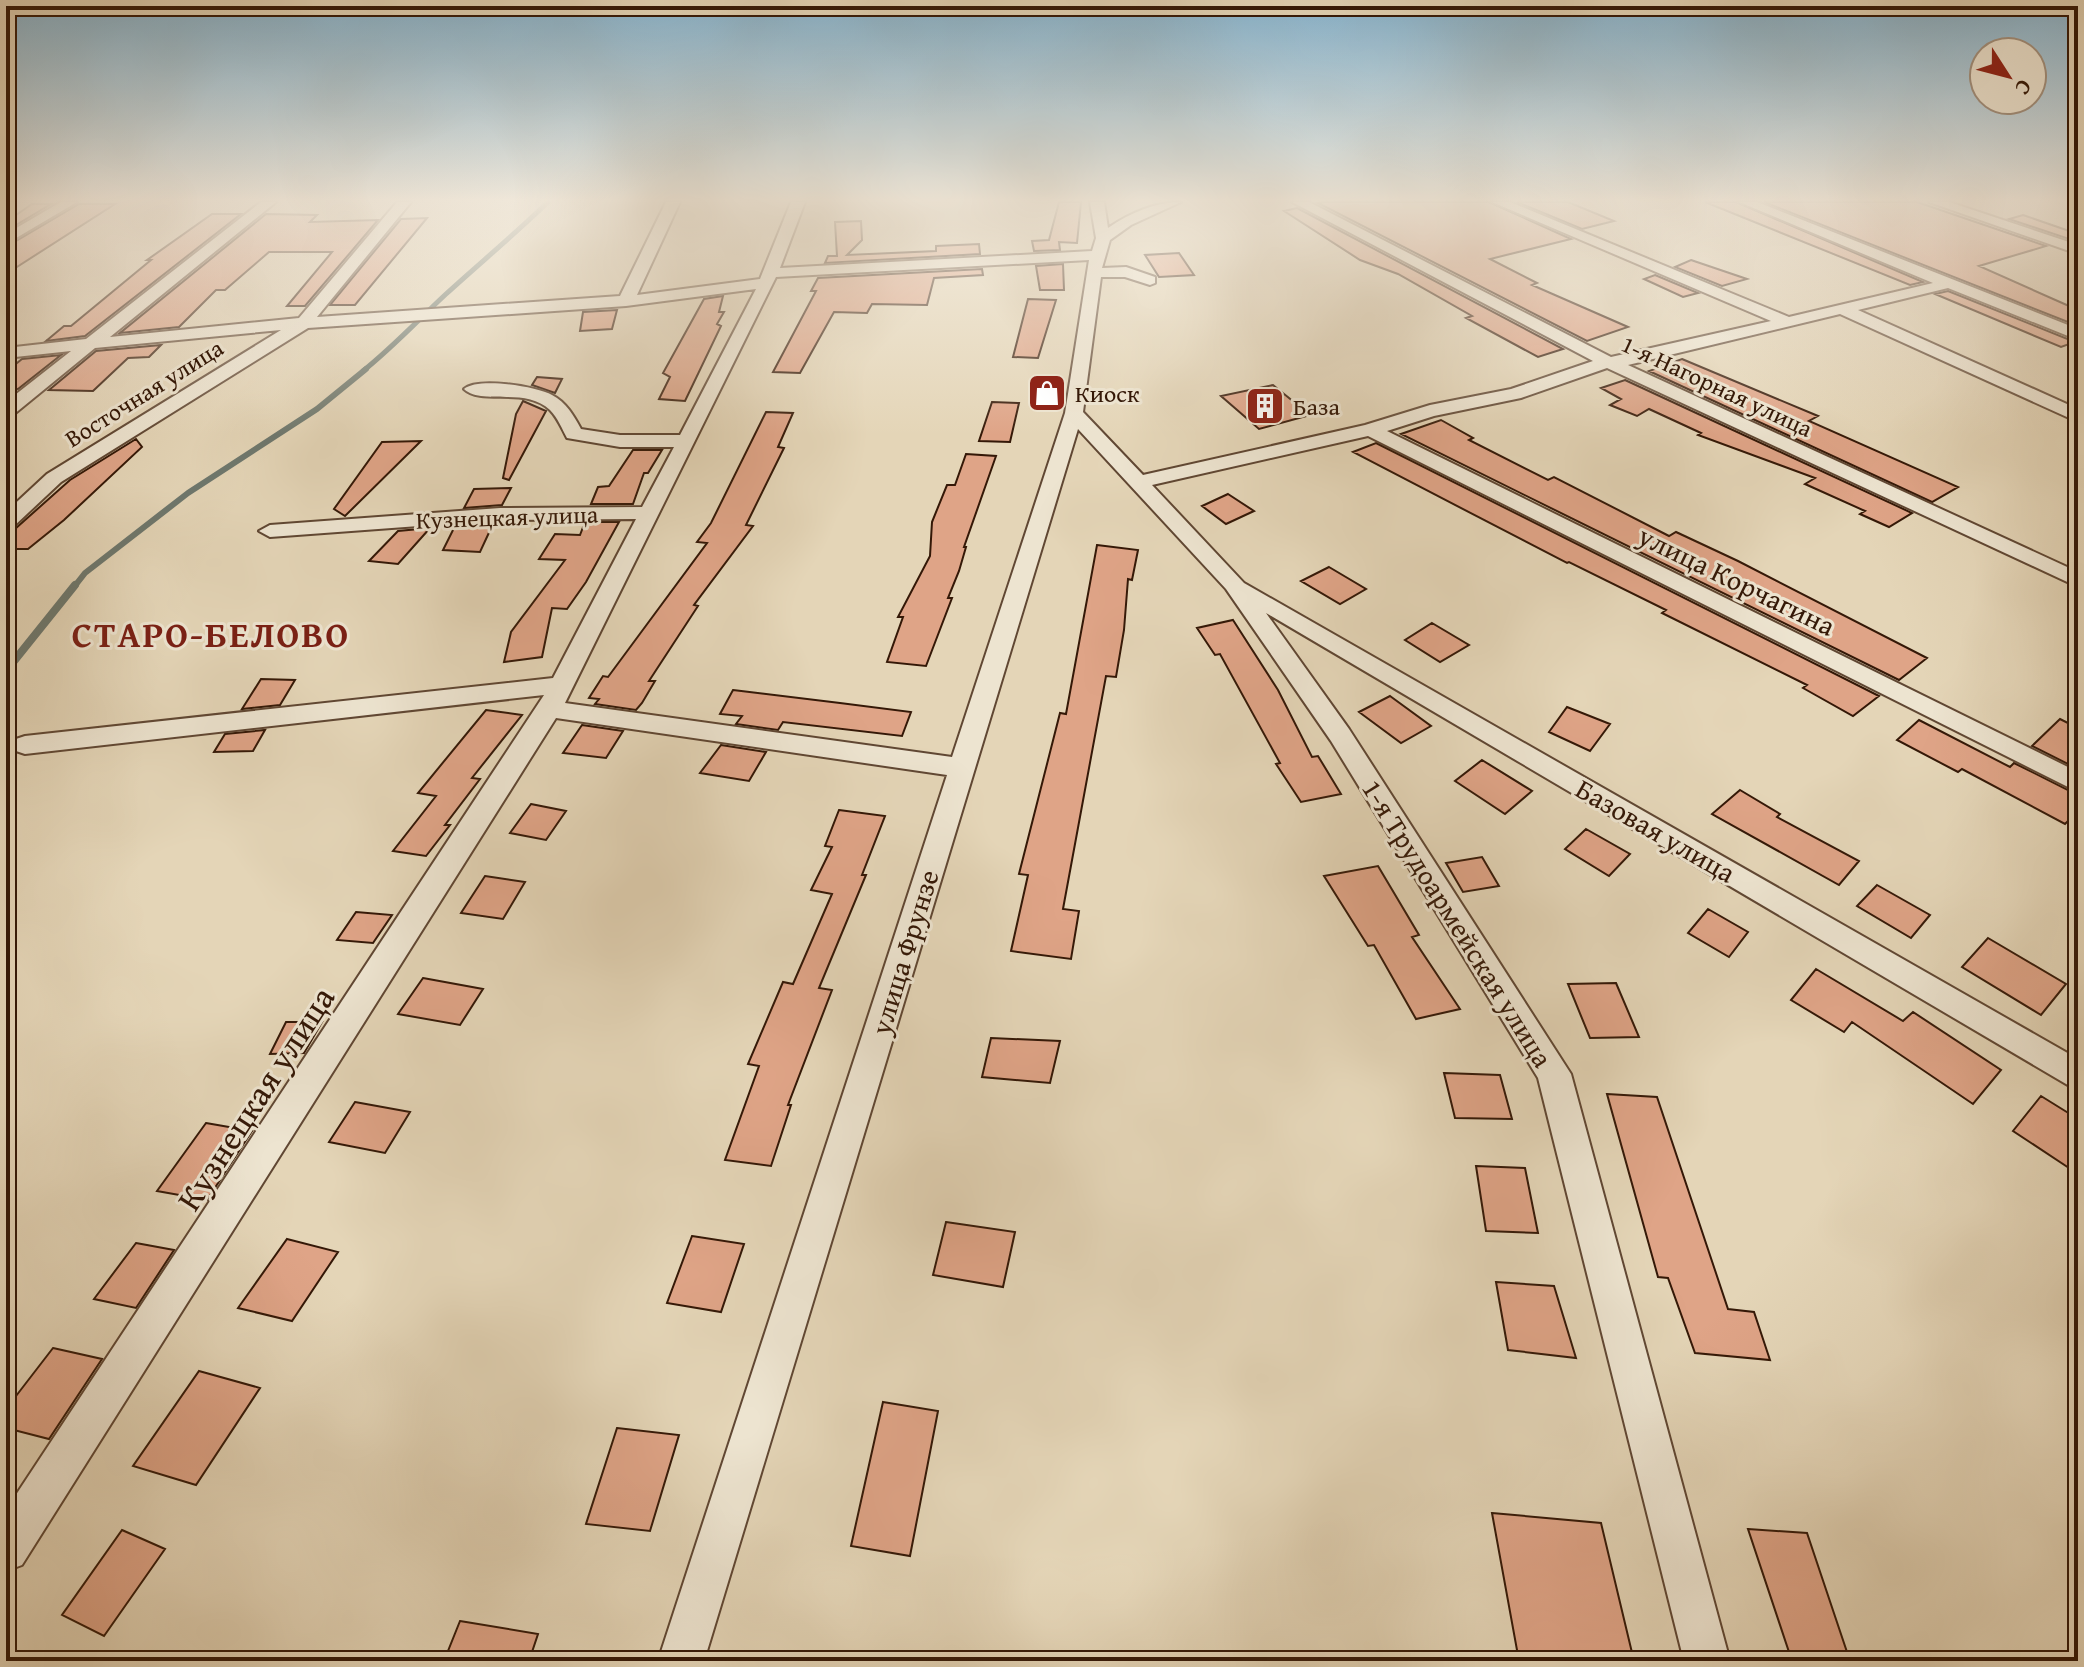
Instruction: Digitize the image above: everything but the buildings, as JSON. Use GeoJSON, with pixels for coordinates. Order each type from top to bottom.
{"type":"FeatureCollection","features":[{"type":"Feature","properties":{"kind":"street"},"geometry":{"type":"LineString","coordinates":[[6,411],[170,280]]}},
{"type":"Feature","properties":{"kind":"street","name":"Восточная улица"},"geometry":{"type":"LineString","coordinates":[[6,523],[54,478],[304,323],[340,280]]}},
{"type":"Feature","properties":{"kind":"street"},"geometry":{"type":"LineString","coordinates":[[626,301],[636,280]]}},
{"type":"Feature","properties":{"kind":"street"},"geometry":{"type":"LineString","coordinates":[[6,353],[86,346],[144,336],[626,301],[732,290],[763,280]]}},
{"type":"Feature","properties":{"kind":"street","name":"Кузнецкая улица"},"geometry":{"type":"LineString","coordinates":[[6,1549],[555,697],[768,280]]}},
{"type":"Feature","properties":{"kind":"street","name":"улица Фрунзе"},"geometry":{"type":"LineString","coordinates":[[681,1661],[1074,413],[1099,280]]}},
{"type":"Feature","properties":{"kind":"street","name":"1-я Нагорная улица"},"geometry":{"type":"LineString","coordinates":[[1449,280],[1608,362],[2078,580]]}},
{"type":"Feature","properties":{"kind":"street"},"geometry":{"type":"LineString","coordinates":[[1686,280],[1790,323]]}},
{"type":"Feature","properties":{"kind":"street"},"geometry":{"type":"LineString","coordinates":[[1943,280],[2078,335]]}},
{"type":"Feature","properties":{"kind":"street"},"geometry":{"type":"LineString","coordinates":[[1139,482],[1370,430],[1430,411],[1515,394],[1608,362],[1790,323],[1951,283]]}},
{"type":"Feature","properties":{"kind":"street"},"geometry":{"type":"LineString","coordinates":[[1844,310],[2078,416]]}},
{"type":"Feature","properties":{"kind":"street"},"geometry":{"type":"LineString","coordinates":[[473,389],[526,392],[549,397],[565,412],[574,434],[620,441],[687,441]]}},
{"type":"Feature","properties":{"kind":"street","name":"1-я Трудоармейская улица"},"geometry":{"type":"LineString","coordinates":[[1074,413],[1234,584],[1340,735],[1554,1074],[1707,1661]]}},
{"type":"Feature","properties":{"kind":"street","name":"улица Корчагина"},"geometry":{"type":"LineString","coordinates":[[1370,430],[2078,783]]}},
{"type":"Feature","properties":{"kind":"street","name":"Кузнецкая улица"},"geometry":{"type":"LineString","coordinates":[[270,531],[500,514],[649,513]]}},
{"type":"Feature","properties":{"kind":"street","name":"Базовая улица"},"geometry":{"type":"LineString","coordinates":[[1234,584],[2078,1076]]}},
{"type":"Feature","properties":{"kind":"street"},"geometry":{"type":"LineString","coordinates":[[25,745],[555,697],[962,768]]}},
{"type":"Feature","properties":{"kind":"waterway"},"geometry":{"type":"LineString","coordinates":[[363,371],[462,280]]}},
{"type":"Feature","properties":{"kind":"waterway"},"geometry":{"type":"LineString","coordinates":[[74,587],[85,573],[188,493],[317,409],[366,369]]}},
{"type":"Feature","properties":{"kind":"waterway"},"geometry":{"type":"LineString","coordinates":[[6,671],[75,585]]}},
{"type":"Feature","properties":{"kind":"place","name":"Киоск"},"geometry":{"type":"Point","coordinates":[1047,393]}},
{"type":"Feature","properties":{"kind":"place","name":"База"},"geometry":{"type":"Point","coordinates":[1265,406]}},
{"type":"Feature","properties":{"kind":"district","name":"СТАРО-БЕЛОВО"},"geometry":{"type":"Point","coordinates":[211,633]}}]}
